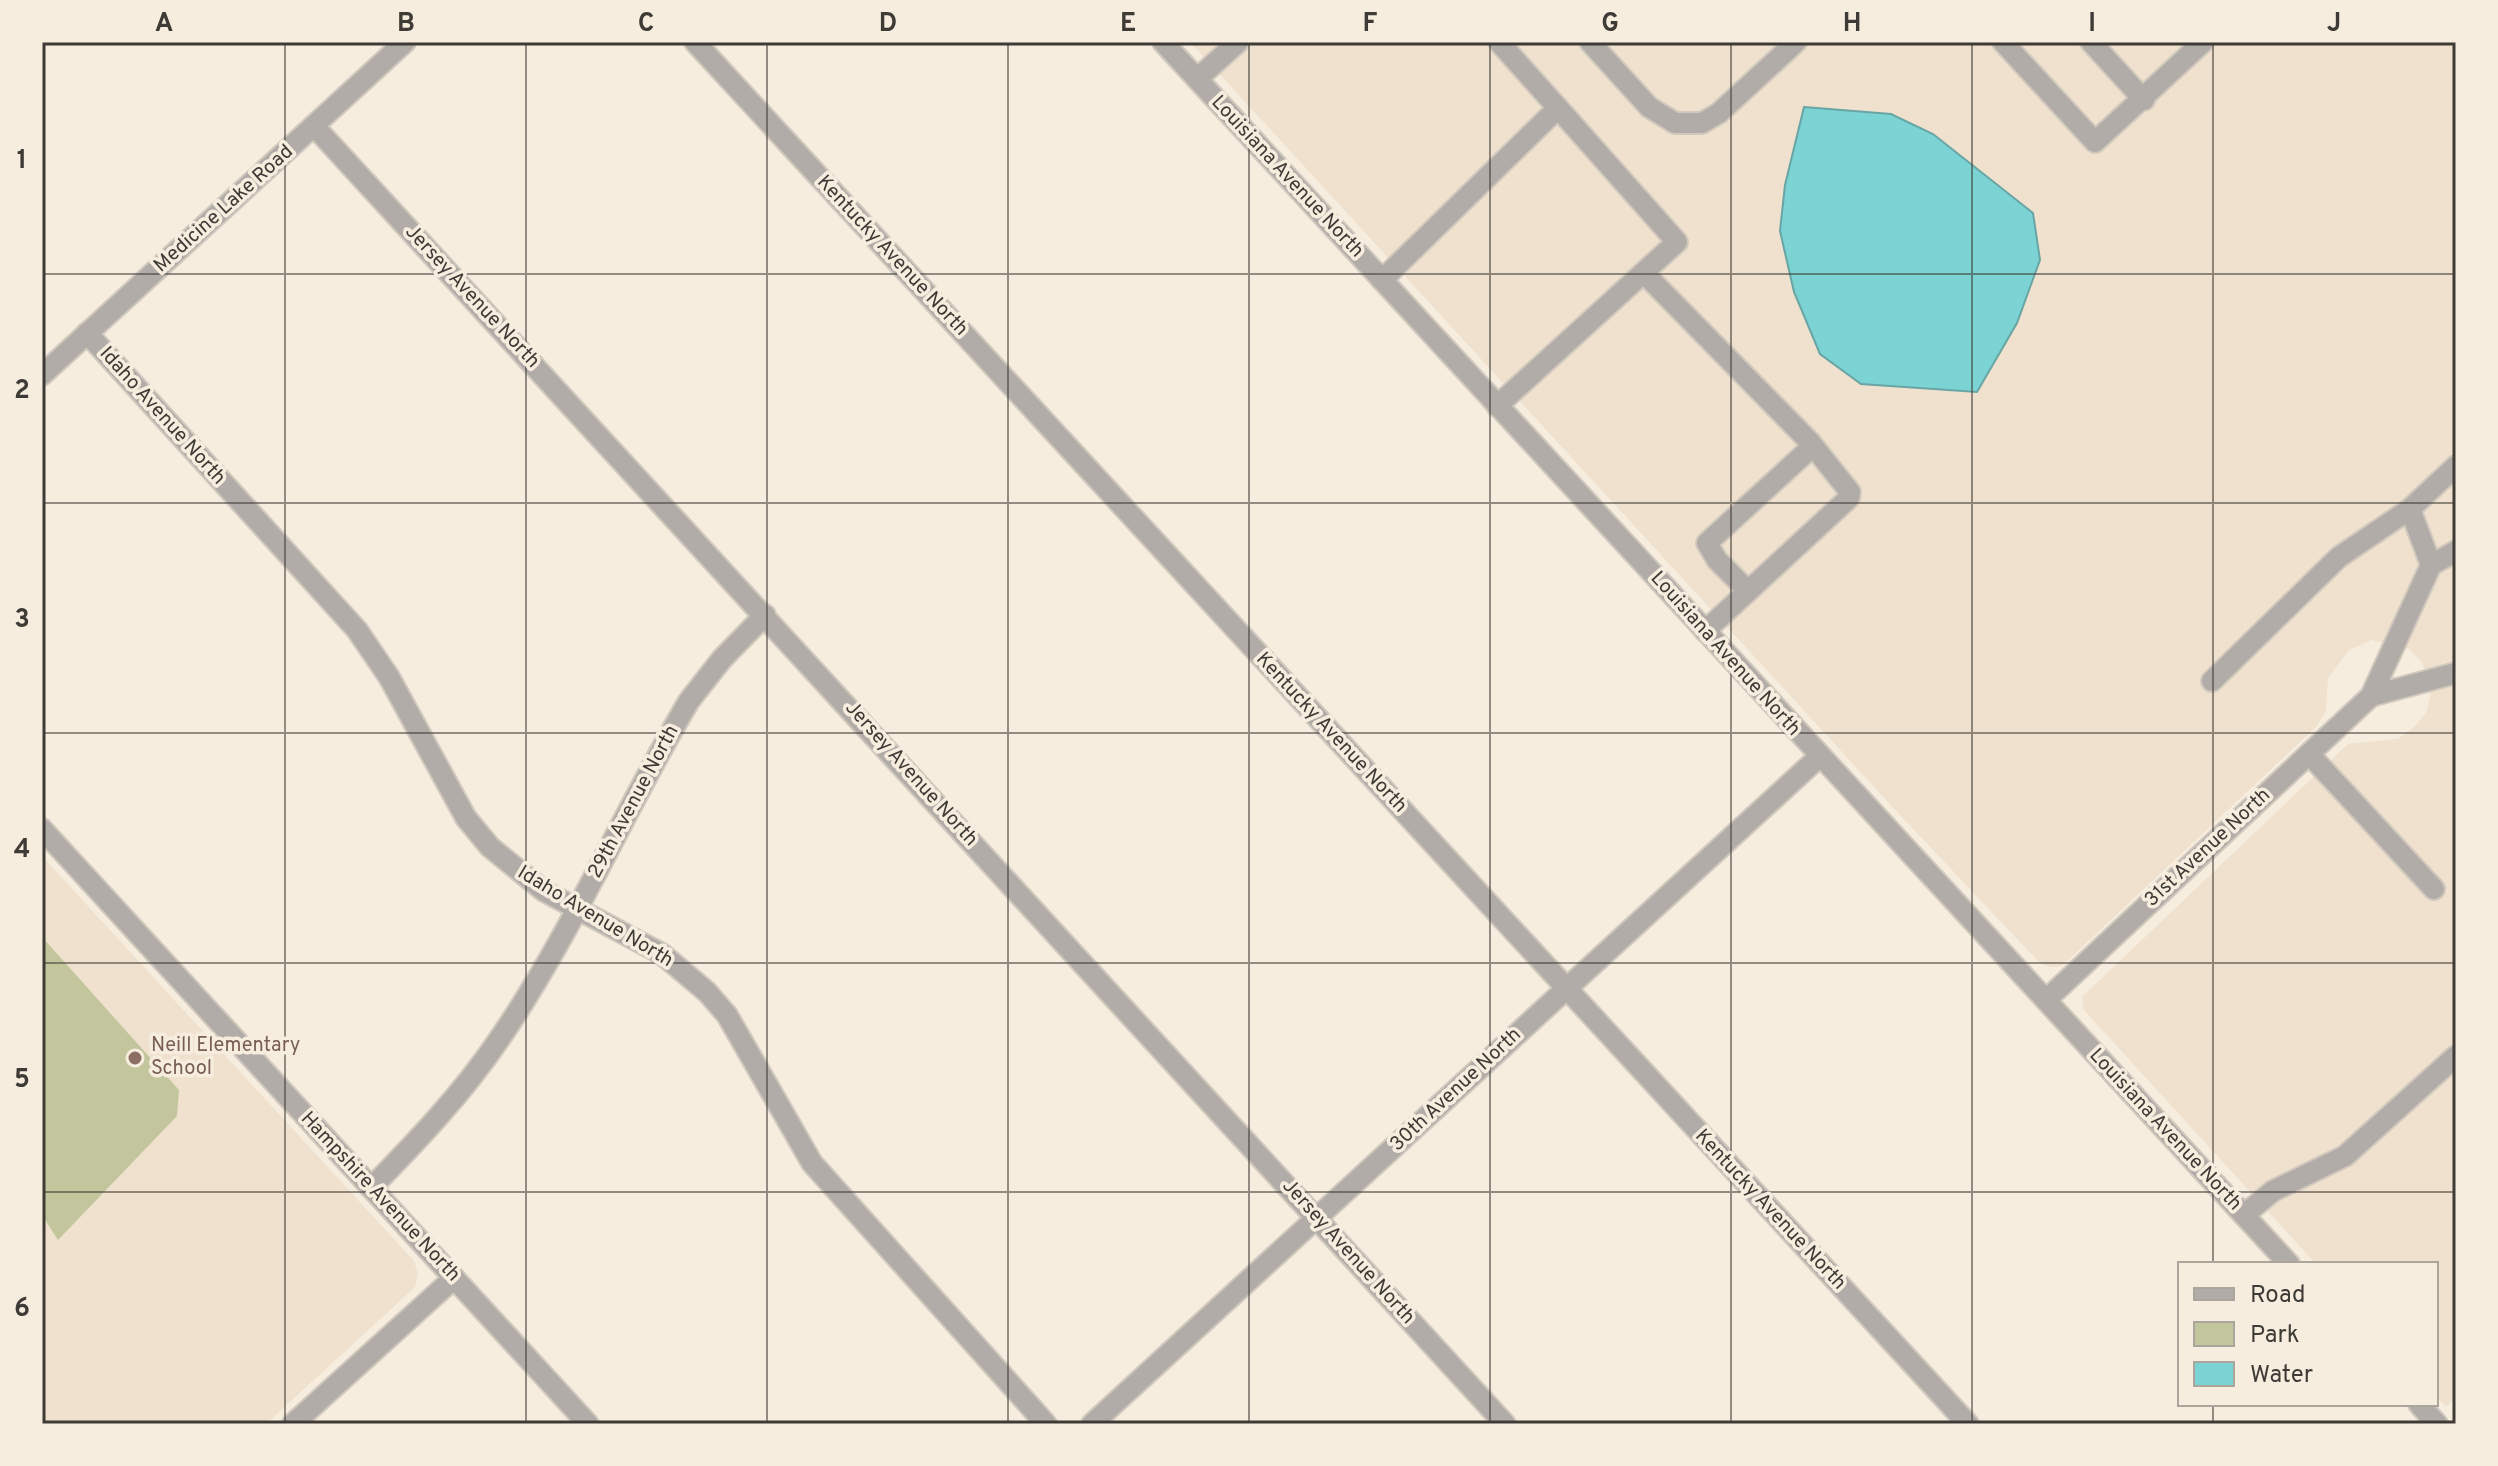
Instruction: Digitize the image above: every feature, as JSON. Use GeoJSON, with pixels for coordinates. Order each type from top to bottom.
{"type":"FeatureCollection","features":[{"type":"Feature","properties":{"kind":"street","name":"Medicine Lake Road"},"geometry":{"type":"LineString","coordinates":[[42,375],[405,42]]}},
{"type":"Feature","properties":{"kind":"street","name":"Kentucky Avenue North"},"geometry":{"type":"LineString","coordinates":[[695,42],[1968,1424]]}},
{"type":"Feature","properties":{"kind":"street","name":"Louisiana Avenue North"},"geometry":{"type":"LineString","coordinates":[[1163,42],[2287,1262]]}},
{"type":"Feature","properties":{"kind":"street"},"geometry":{"type":"LineString","coordinates":[[1197,79],[1238,42]]}},
{"type":"Feature","properties":{"kind":"street"},"geometry":{"type":"LineString","coordinates":[[1497,406],[1677,242],[1499,42]]}},
{"type":"Feature","properties":{"kind":"street"},"geometry":{"type":"LineString","coordinates":[[1590,42],[1649,107],[1675,123],[1702,123],[1719,113],[1796,42]]}},
{"type":"Feature","properties":{"kind":"street"},"geometry":{"type":"LineString","coordinates":[[2003,42],[2095,142],[2144,100],[2203,42]]}},
{"type":"Feature","properties":{"kind":"street"},"geometry":{"type":"LineString","coordinates":[[2091,42],[2144,100]]}},
{"type":"Feature","properties":{"kind":"street"},"geometry":{"type":"LineString","coordinates":[[1382,280],[1558,108]]}},
{"type":"Feature","properties":{"kind":"street","name":"Jersey Avenue North"},"geometry":{"type":"LineString","coordinates":[[314,126],[1505,1424]]}},
{"type":"Feature","properties":{"kind":"street"},"geometry":{"type":"LineString","coordinates":[[1645,274],[1813,446],[1850,492],[1849,498],[1705,631]]}},
{"type":"Feature","properties":{"kind":"street","name":"Idaho Avenue North"},"geometry":{"type":"LineString","coordinates":[[87,333],[357,630],[389,677],[466,818],[490,847],[527,879],[662,954],[707,992],[727,1015],[812,1163],[1046,1424]]}},
{"type":"Feature","properties":{"kind":"street"},"geometry":{"type":"LineString","coordinates":[[1748,591],[1717,560],[1707,543],[1813,446]]}},
{"type":"Feature","properties":{"kind":"street"},"geometry":{"type":"LineString","coordinates":[[2212,681],[2339,557],[2410,509],[2456,466]]}},
{"type":"Feature","properties":{"kind":"street"},"geometry":{"type":"LineString","coordinates":[[2410,509],[2431,565]]}},
{"type":"Feature","properties":{"kind":"street"},"geometry":{"type":"LineString","coordinates":[[2371,696],[2431,565],[2456,551]]}},
{"type":"Feature","properties":{"kind":"street","name":"29th Avenue North"},"geometry":{"type":"LineString","coordinates":[[371,1188],[459,1095],[513,1017],[689,701],[722,659],[765,615]]}},
{"type":"Feature","properties":{"kind":"street"},"geometry":{"type":"LineString","coordinates":[[2371,696],[2456,673]]}},
{"type":"Feature","properties":{"kind":"street","name":"31st Avenue North"},"geometry":{"type":"LineString","coordinates":[[2046,1000],[2371,696]]}},
{"type":"Feature","properties":{"kind":"street"},"geometry":{"type":"LineString","coordinates":[[2309,754],[2434,889]]}},
{"type":"Feature","properties":{"kind":"street","name":"30th Avenue North"},"geometry":{"type":"LineString","coordinates":[[1092,1424],[1819,757]]}},
{"type":"Feature","properties":{"kind":"street","name":"Hampshire Avenue North"},"geometry":{"type":"LineString","coordinates":[[42,829],[588,1424]]}},
{"type":"Feature","properties":{"kind":"street"},"geometry":{"type":"LineString","coordinates":[[2244,1215],[2273,1191],[2345,1156],[2456,1056]]}},
{"type":"Feature","properties":{"kind":"street"},"geometry":{"type":"LineString","coordinates":[[293,1424],[454,1278]]}},
{"type":"Feature","properties":{"kind":"street"},"geometry":{"type":"LineString","coordinates":[[2421,1406],[2437,1424]]}},
{"type":"Feature","properties":{"kind":"shaded area"},"geometry":{"type":"Polygon","coordinates":[[[1190,42],[2456,42],[2456,1397],[2446,1407],[2438,1398],[2438,1262],[2314,1262],[2083,1009],[2082,997],[2348,744],[2398,739],[2415,726],[2426,713],[2430,698],[2428,676],[2421,661],[2408,648],[2372,640],[2349,650],[2328,678],[2326,711],[2317,726],[2062,966],[2049,967],[2039,962],[1898,813],[1190,42]]]}},
{"type":"Feature","properties":{"kind":"shaded area","name":"Neill Elementary School"},"geometry":{"type":"Polygon","coordinates":[[[42,856],[414,1261],[418,1274],[415,1287],[266,1424],[42,1424],[42,856]]]}},
{"type":"Feature","properties":{"kind":"green space"},"geometry":{"type":"Polygon","coordinates":[[[42,937],[179,1090],[177,1116],[58,1240],[42,1215],[42,937]]]}},
{"type":"Feature","properties":{"kind":"water"},"geometry":{"type":"Polygon","coordinates":[[[1804,107],[1891,114],[1933,134],[2033,213],[2040,260],[2017,323],[1977,392],[1861,384],[1820,354],[1794,292],[1780,231],[1785,185],[1804,107]]]}},
{"type":"Feature","properties":{"kind":"place","name":"Neill Elementary School"},"geometry":{"type":"Point","coordinates":[135,1058]}}]}
